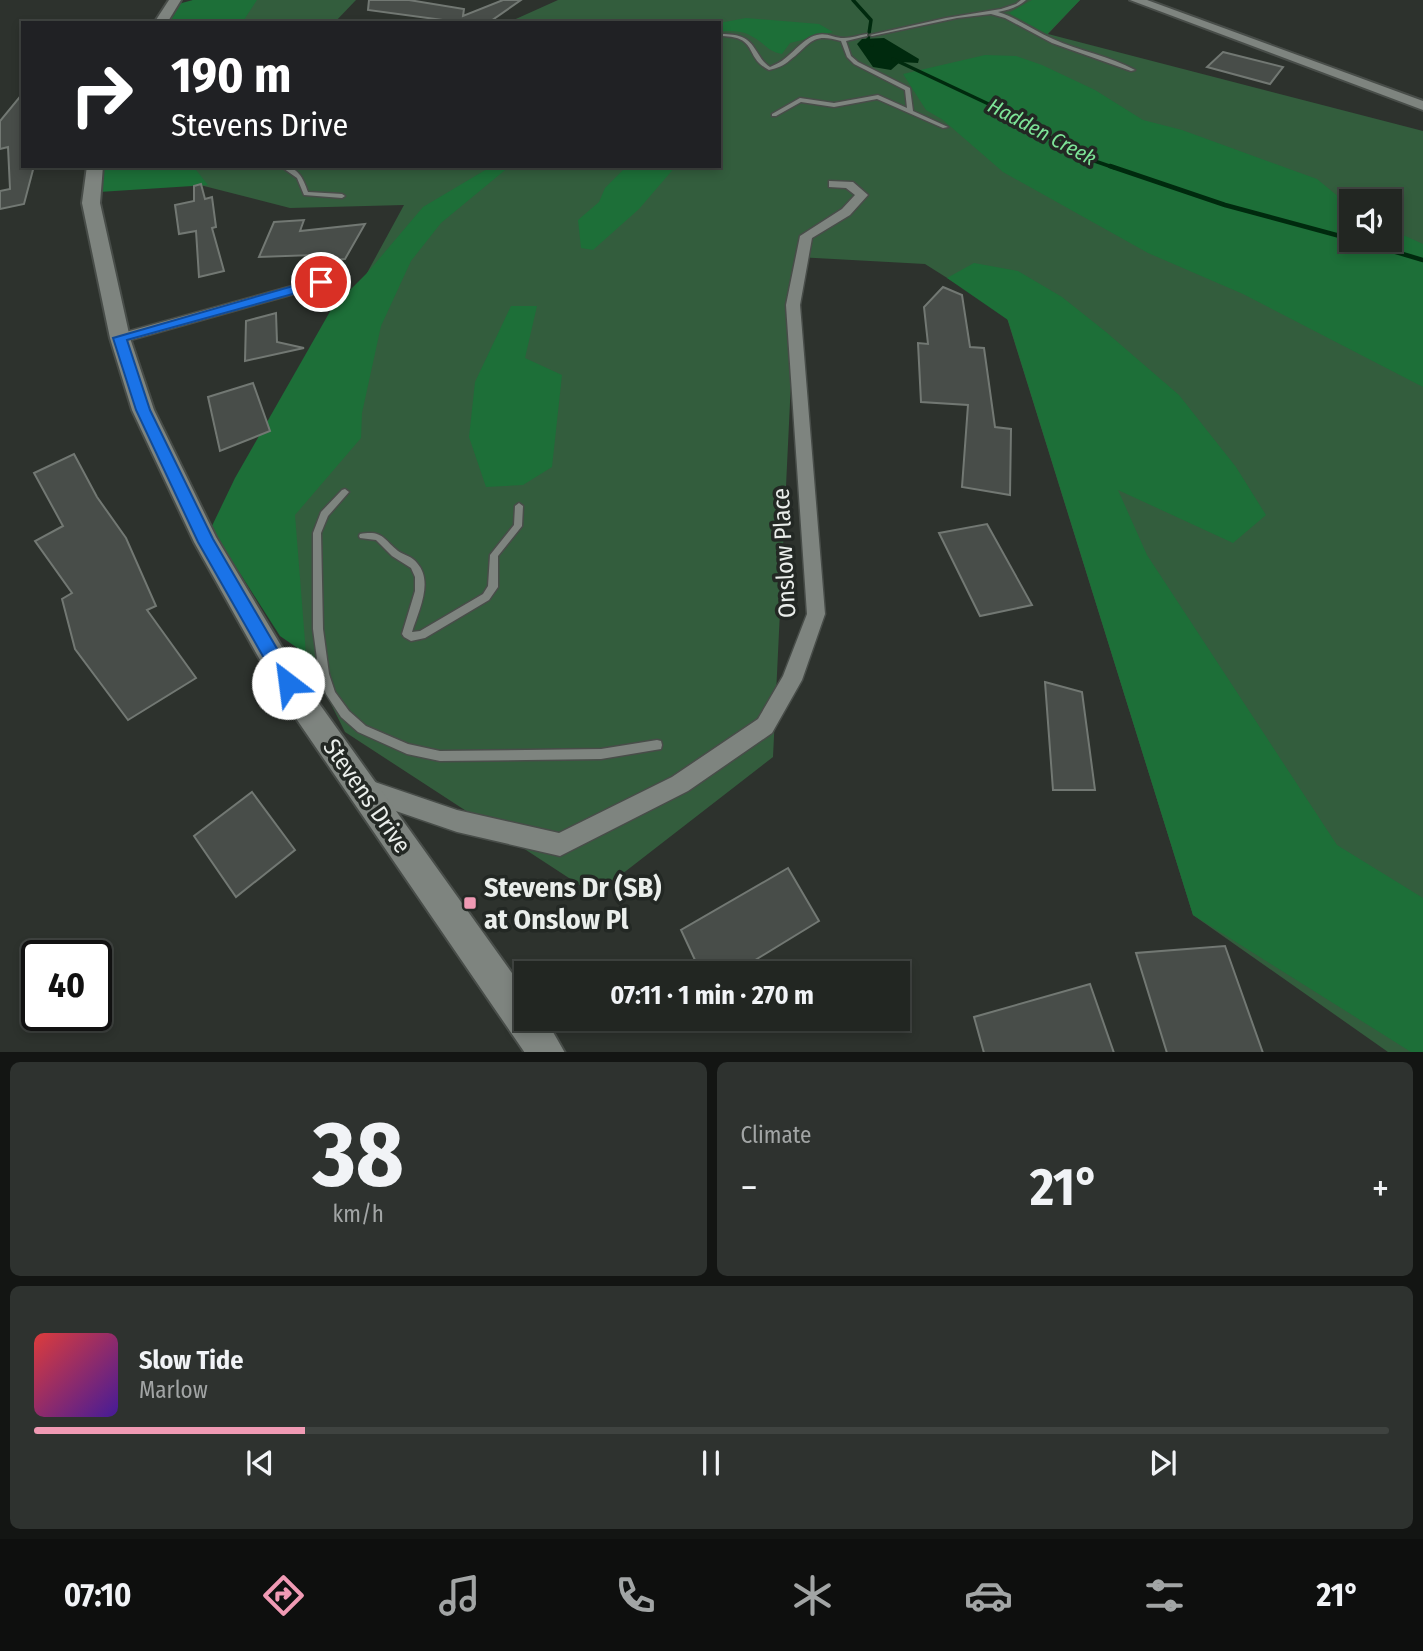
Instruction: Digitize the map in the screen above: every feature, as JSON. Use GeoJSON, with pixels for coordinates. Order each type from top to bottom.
{"type":"FeatureCollection","features":[{"type":"Feature","properties":{"kind":"street"},"geometry":{"type":"LineString","coordinates":[[161,21],[175,0]]}},
{"type":"Feature","properties":{"kind":"street"},"geometry":{"type":"LineString","coordinates":[[1136,0],[1423,106]]}},
{"type":"Feature","properties":{"kind":"street","name":"Stevens Drive"},"geometry":{"type":"LineString","coordinates":[[95,168],[91,203],[120,338],[143,410],[206,542],[288,683],[547,1052]]}},
{"type":"Feature","properties":{"kind":"street","name":"Onslow Place"},"geometry":{"type":"LineString","coordinates":[[361,788],[457,821],[560,845],[680,784],[765,726],[792,680],[816,614],[793,305],[806,236],[846,212],[862,195],[849,185],[833,184]]}},
{"type":"Feature","properties":{"kind":"street"},"geometry":{"type":"LineString","coordinates":[[120,338],[321,282]]}},
{"type":"Feature","properties":{"kind":"lane"},"geometry":{"type":"LineString","coordinates":[[872,35],[923,26],[954,17],[993,13],[1024,0]]}},
{"type":"Feature","properties":{"kind":"lane"},"geometry":{"type":"LineString","coordinates":[[993,13],[1009,17],[1071,50],[1108,58],[1133,70]]}},
{"type":"Feature","properties":{"kind":"lane"},"geometry":{"type":"LineString","coordinates":[[721,35],[746,39],[762,65],[769,69],[789,60],[814,36],[829,34],[843,40],[865,35]]}},
{"type":"Feature","properties":{"kind":"lane"},"geometry":{"type":"LineString","coordinates":[[843,40],[849,57],[856,63],[908,89],[910,111]]}},
{"type":"Feature","properties":{"kind":"lane"},"geometry":{"type":"LineString","coordinates":[[774,115],[800,100],[834,105],[871,97],[887,100],[945,127]]}},
{"type":"Feature","properties":{"kind":"lane"},"geometry":{"type":"LineString","coordinates":[[286,168],[300,177],[306,194],[342,196]]}},
{"type":"Feature","properties":{"kind":"lane"},"geometry":{"type":"LineString","coordinates":[[345,492],[324,514],[317,533],[317,616],[324,674],[331,694],[345,714],[362,729],[407,749],[439,756],[498,757],[543,752],[601,754],[657,745]]}},
{"type":"Feature","properties":{"kind":"lane"},"geometry":{"type":"LineString","coordinates":[[363,536],[378,537],[395,553],[414,565],[420,577],[420,591],[407,634],[411,637],[422,635],[486,597],[492,587],[494,555],[518,526],[519,506]]}},
{"type":"Feature","properties":{"kind":"shaded area"},"geometry":{"type":"Polygon","coordinates":[[[193,0],[356,0],[336,21],[168,21],[193,0]]]}},
{"type":"Feature","properties":{"kind":"shaded area"},"geometry":{"type":"Polygon","coordinates":[[[558,0],[1080,0],[1048,34],[1423,131],[1423,1052],[1388,1052],[1193,915],[1006,315],[925,264],[797,257],[773,757],[595,895],[345,732],[236,514],[404,205],[290,208],[200,185],[116,168],[721,168],[721,21],[511,21],[558,0]]]}},
{"type":"Feature","properties":{"kind":"shaded area"},"geometry":{"type":"Polygon","coordinates":[[[884,38],[919,59],[918,63],[900,62],[891,70],[873,67],[857,44],[862,39],[884,38]]]}},
{"type":"Feature","properties":{"kind":"green space"},"geometry":{"type":"Polygon","coordinates":[[[193,0],[257,0],[243,21],[167,21],[178,4],[193,0]]]}},
{"type":"Feature","properties":{"kind":"green space"},"geometry":{"type":"Polygon","coordinates":[[[1032,0],[1080,0],[1047,34],[1009,13],[1032,0]]]}},
{"type":"Feature","properties":{"kind":"green space"},"geometry":{"type":"Polygon","coordinates":[[[746,18],[819,24],[833,32],[790,43],[782,54],[745,33],[721,31],[721,23],[746,18]]]}},
{"type":"Feature","properties":{"kind":"green space"},"geometry":{"type":"Polygon","coordinates":[[[985,55],[1016,56],[1095,90],[1143,120],[1182,130],[1317,179],[1339,197],[1339,252],[1402,252],[1402,234],[1423,244],[1423,387],[1243,294],[1148,253],[1003,172],[943,120],[926,110],[903,74],[985,55]]]}},
{"type":"Feature","properties":{"kind":"green space"},"geometry":{"type":"Polygon","coordinates":[[[105,168],[195,168],[208,185],[99,192],[105,168]]]}},
{"type":"Feature","properties":{"kind":"green space"},"geometry":{"type":"Polygon","coordinates":[[[489,168],[508,168],[441,223],[411,261],[381,326],[362,413],[361,438],[295,515],[306,654],[280,636],[211,528],[235,478],[332,308],[367,273],[423,207],[489,168]]]}},
{"type":"Feature","properties":{"kind":"green space"},"geometry":{"type":"Polygon","coordinates":[[[625,168],[674,168],[639,209],[593,250],[581,248],[578,220],[599,202],[605,188],[625,168]]]}},
{"type":"Feature","properties":{"kind":"green space"},"geometry":{"type":"Polygon","coordinates":[[[974,263],[1018,271],[1062,297],[1179,395],[1236,467],[1266,515],[1233,543],[1118,490],[1147,555],[1337,845],[1423,898],[1423,1052],[1411,1052],[1193,915],[1008,320],[947,278],[974,263]]]}},
{"type":"Feature","properties":{"kind":"green space"},"geometry":{"type":"Polygon","coordinates":[[[511,306],[537,306],[525,358],[562,375],[552,467],[523,485],[486,487],[469,437],[475,382],[511,306]]]}},
{"type":"Feature","properties":{"kind":"building"},"geometry":{"type":"Polygon","coordinates":[[[369,0],[409,0],[464,9],[463,16],[503,0],[521,0],[491,21],[450,21],[368,10],[369,0]]]}},
{"type":"Feature","properties":{"kind":"building"},"geometry":{"type":"Polygon","coordinates":[[[1223,52],[1283,67],[1270,84],[1207,67],[1223,52]]]}},
{"type":"Feature","properties":{"kind":"building"},"geometry":{"type":"Polygon","coordinates":[[[21,95],[21,168],[33,168],[24,204],[0,209],[0,191],[10,189],[8,147],[0,149],[0,121],[21,95]]]}},
{"type":"Feature","properties":{"kind":"building"},"geometry":{"type":"Polygon","coordinates":[[[201,184],[205,199],[212,197],[216,227],[212,228],[224,271],[199,277],[196,231],[179,234],[175,205],[194,201],[194,186],[201,184]]]}},
{"type":"Feature","properties":{"kind":"building"},"geometry":{"type":"Polygon","coordinates":[[[304,220],[300,231],[365,224],[345,259],[309,262],[313,255],[259,257],[274,222],[304,220]]]}},
{"type":"Feature","properties":{"kind":"building"},"geometry":{"type":"Polygon","coordinates":[[[943,287],[962,295],[970,347],[984,348],[995,427],[1011,429],[1010,495],[962,487],[968,405],[921,402],[918,343],[928,344],[924,307],[943,287]]]}},
{"type":"Feature","properties":{"kind":"building"},"geometry":{"type":"Polygon","coordinates":[[[276,313],[277,342],[304,348],[245,361],[246,321],[276,313]]]}},
{"type":"Feature","properties":{"kind":"building"},"geometry":{"type":"Polygon","coordinates":[[[253,383],[270,431],[220,451],[208,397],[253,383]]]}},
{"type":"Feature","properties":{"kind":"building"},"geometry":{"type":"Polygon","coordinates":[[[74,454],[97,497],[126,538],[156,606],[147,610],[196,678],[128,720],[75,649],[62,599],[72,593],[35,541],[63,526],[34,473],[74,454]]]}},
{"type":"Feature","properties":{"kind":"building"},"geometry":{"type":"Polygon","coordinates":[[[987,524],[1032,605],[980,616],[939,533],[987,524]]]}},
{"type":"Feature","properties":{"kind":"building"},"geometry":{"type":"Polygon","coordinates":[[[1045,682],[1082,692],[1095,790],[1053,790],[1045,682]]]}},
{"type":"Feature","properties":{"kind":"building"},"geometry":{"type":"Polygon","coordinates":[[[252,792],[295,850],[236,897],[194,836],[252,792]]]}},
{"type":"Feature","properties":{"kind":"building"},"geometry":{"type":"Polygon","coordinates":[[[788,868],[819,921],[754,961],[695,961],[681,930],[788,868]]]}},
{"type":"Feature","properties":{"kind":"building"},"geometry":{"type":"Polygon","coordinates":[[[1225,946],[1263,1052],[1167,1052],[1136,953],[1225,946]]]}},
{"type":"Feature","properties":{"kind":"building"},"geometry":{"type":"Polygon","coordinates":[[[1090,984],[1114,1052],[984,1052],[974,1017],[1090,984]]]}},
{"type":"Feature","properties":{"kind":"waterway","name":"Hadden Creek"},"geometry":{"type":"LineString","coordinates":[[853,0],[871,20],[868,40],[872,45]]}},
{"type":"Feature","properties":{"kind":"waterway","name":"Hadden Creek"},"geometry":{"type":"LineString","coordinates":[[893,59],[1014,116],[1083,157],[1115,168]]}},
{"type":"Feature","properties":{"kind":"waterway","name":"Hadden Creek"},"geometry":{"type":"LineString","coordinates":[[1110,166],[1225,205],[1339,236]]}},
{"type":"Feature","properties":{"kind":"waterway","name":"Hadden Creek"},"geometry":{"type":"LineString","coordinates":[[1396,252],[1423,260]]}},
{"type":"Feature","properties":{"kind":"place","name":"Stevens Dr (SB) at Onslow Pl"},"geometry":{"type":"Point","coordinates":[470,903]}},
{"type":"Feature","properties":{"kind":"route"},"geometry":{"type":"LineString","coordinates":[[288,683],[206,542],[143,410],[120,338],[321,282]]}}]}
